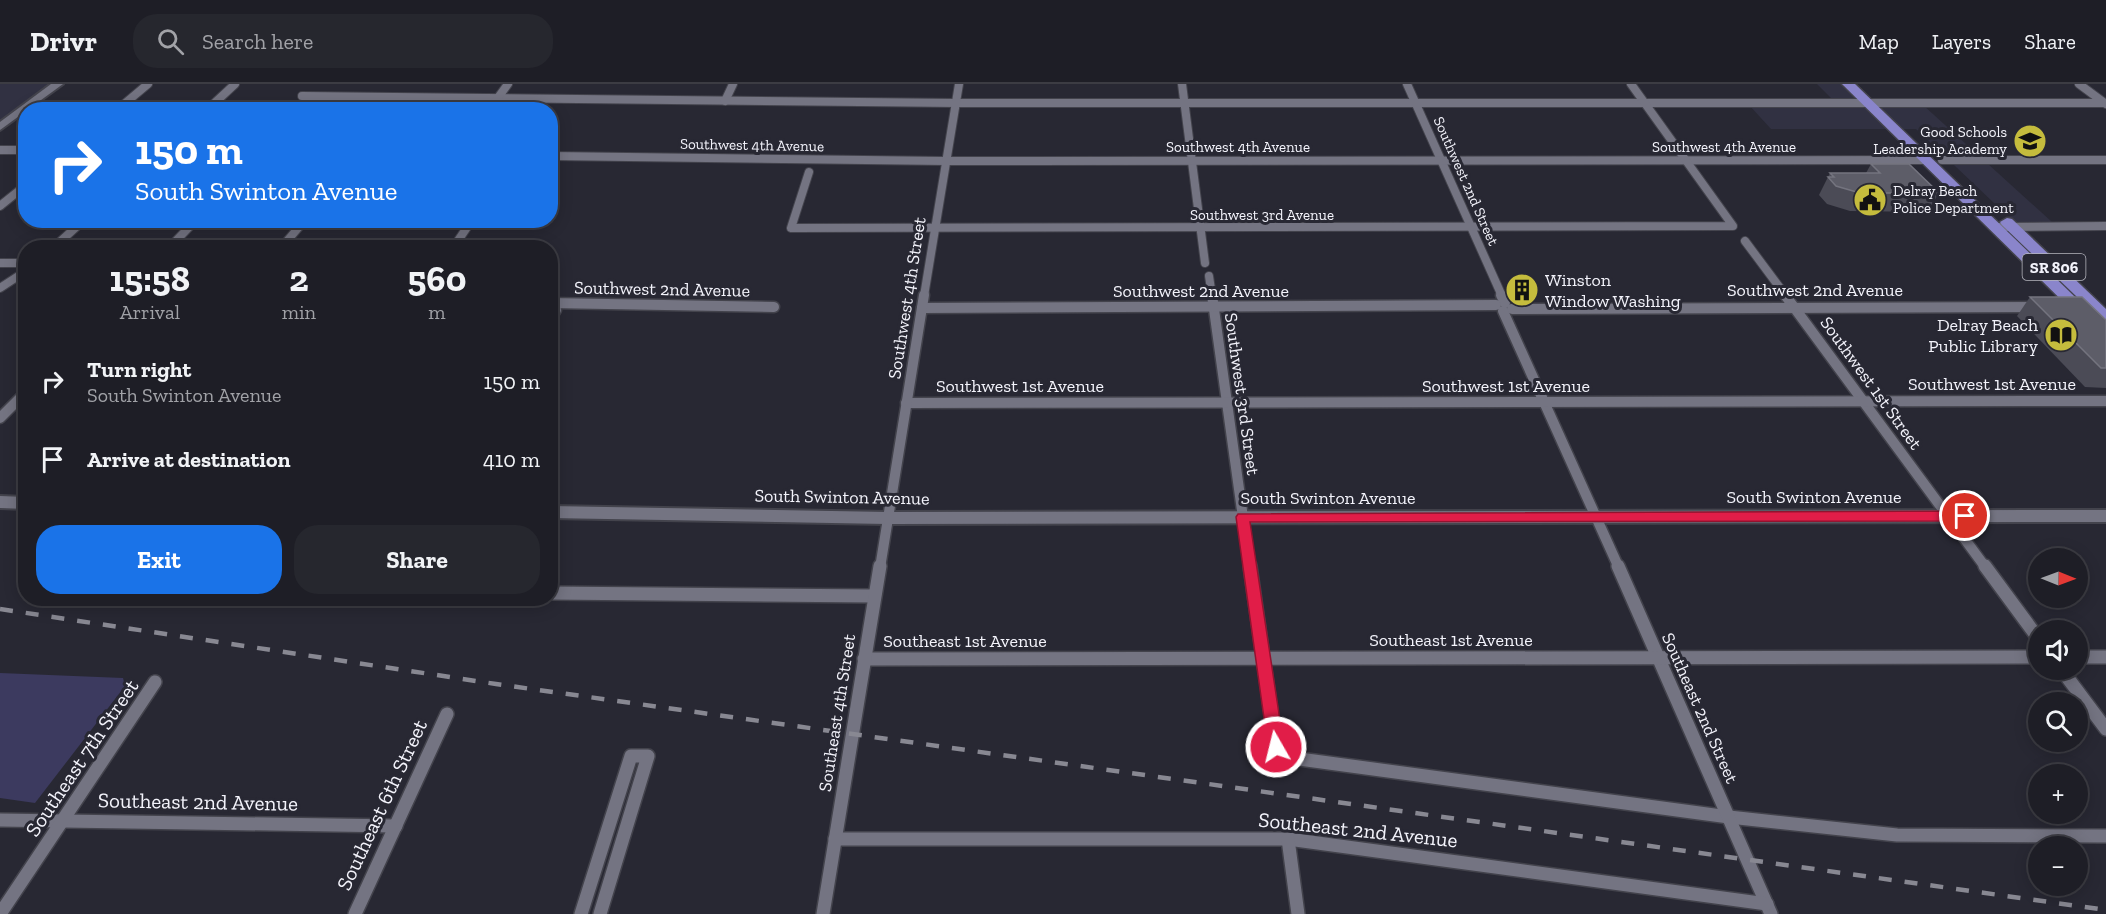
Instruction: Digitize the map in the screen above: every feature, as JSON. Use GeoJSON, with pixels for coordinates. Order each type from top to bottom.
{"type":"FeatureCollection","features":[{"type":"Feature","properties":{"kind":"main road","name":"SR 806"},"geometry":{"type":"LineString","coordinates":[[1848,84],[1994,227],[2071,307],[2106,336]]}},
{"type":"Feature","properties":{"kind":"main road","name":"SR 806"},"geometry":{"type":"LineString","coordinates":[[1863,84],[2101,312]]}},
{"type":"Feature","properties":{"kind":"main road"},"geometry":{"type":"LineString","coordinates":[[1908,143],[1923,153],[1942,160]]}},
{"type":"Feature","properties":{"kind":"main road"},"geometry":{"type":"LineString","coordinates":[[1925,160],[1943,166],[1963,179]]}},
{"type":"Feature","properties":{"kind":"street"},"geometry":{"type":"LineString","coordinates":[[34,102],[58,84]]}},
{"type":"Feature","properties":{"kind":"street"},"geometry":{"type":"LineString","coordinates":[[127,102],[148,84]]}},
{"type":"Feature","properties":{"kind":"street"},"geometry":{"type":"LineString","coordinates":[[216,102],[235,84]]}},
{"type":"Feature","properties":{"kind":"street"},"geometry":{"type":"LineString","coordinates":[[495,102],[508,84]]}},
{"type":"Feature","properties":{"kind":"street"},"geometry":{"type":"LineString","coordinates":[[725,101],[733,84]]}},
{"type":"Feature","properties":{"kind":"street","name":"Southwest 4th Street"},"geometry":{"type":"LineString","coordinates":[[887,518],[959,84]]}},
{"type":"Feature","properties":{"kind":"street"},"geometry":{"type":"LineString","coordinates":[[1182,84],[1202,229],[1204,263]]}},
{"type":"Feature","properties":{"kind":"street","name":"Southwest 2nd Street"},"geometry":{"type":"LineString","coordinates":[[1407,84],[1504,307],[1513,321],[1510,326],[1596,516]]}},
{"type":"Feature","properties":{"kind":"street"},"geometry":{"type":"LineString","coordinates":[[1631,84],[1687,160]]}},
{"type":"Feature","properties":{"kind":"street"},"geometry":{"type":"LineString","coordinates":[[2079,84],[2106,103]]}},
{"type":"Feature","properties":{"kind":"street"},"geometry":{"type":"LineString","coordinates":[[302,96],[957,103],[2106,103]]}},
{"type":"Feature","properties":{"kind":"street"},"geometry":{"type":"LineString","coordinates":[[0,127],[18,114]]}},
{"type":"Feature","properties":{"kind":"street"},"geometry":{"type":"LineString","coordinates":[[0,150],[18,150]]}},
{"type":"Feature","properties":{"kind":"street","name":"Southwest 4th Avenue"},"geometry":{"type":"LineString","coordinates":[[558,156],[946,161],[1925,160]]}},
{"type":"Feature","properties":{"kind":"street","name":"Southwest 3rd Avenue"},"geometry":{"type":"LineString","coordinates":[[809,172],[791,228],[1470,229],[1733,226],[1687,160]]}},
{"type":"Feature","properties":{"kind":"street"},"geometry":{"type":"LineString","coordinates":[[1942,160],[2106,160]]}},
{"type":"Feature","properties":{"kind":"street"},"geometry":{"type":"LineString","coordinates":[[0,206],[18,191]]}},
{"type":"Feature","properties":{"kind":"street"},"geometry":{"type":"LineString","coordinates":[[1994,227],[2106,226]]}},
{"type":"Feature","properties":{"kind":"street"},"geometry":{"type":"LineString","coordinates":[[63,240],[75,228]]}},
{"type":"Feature","properties":{"kind":"street"},"geometry":{"type":"LineString","coordinates":[[177,240],[188,228]]}},
{"type":"Feature","properties":{"kind":"street"},"geometry":{"type":"LineString","coordinates":[[288,240],[298,228]]}},
{"type":"Feature","properties":{"kind":"street","name":"Southwest 1st Street"},"geometry":{"type":"LineString","coordinates":[[1745,241],[2028,624]]}},
{"type":"Feature","properties":{"kind":"street"},"geometry":{"type":"LineString","coordinates":[[0,263],[18,263]]}},
{"type":"Feature","properties":{"kind":"street"},"geometry":{"type":"LineString","coordinates":[[0,288],[18,276]]}},
{"type":"Feature","properties":{"kind":"street","name":"Southwest 3rd Street"},"geometry":{"type":"LineString","coordinates":[[1209,276],[1276,747],[1292,758],[1729,817]]}},
{"type":"Feature","properties":{"kind":"street","name":"Southwest 2nd Avenue"},"geometry":{"type":"LineString","coordinates":[[558,307],[774,307]]}},
{"type":"Feature","properties":{"kind":"street","name":"Southwest 2nd Avenue"},"geometry":{"type":"LineString","coordinates":[[922,308],[2043,307]]}},
{"type":"Feature","properties":{"kind":"street"},"geometry":{"type":"LineString","coordinates":[[2071,307],[2101,312]]}},
{"type":"Feature","properties":{"kind":"street"},"geometry":{"type":"LineString","coordinates":[[0,418],[18,400]]}},
{"type":"Feature","properties":{"kind":"street","name":"Southwest 1st Avenue"},"geometry":{"type":"LineString","coordinates":[[906,403],[2106,401]]}},
{"type":"Feature","properties":{"kind":"street"},"geometry":{"type":"LineString","coordinates":[[0,502],[18,503]]}},
{"type":"Feature","properties":{"kind":"street","name":"South Swinton Avenue"},"geometry":{"type":"LineString","coordinates":[[558,512],[887,518],[2106,516]]}},
{"type":"Feature","properties":{"kind":"street","name":"Southeast 2nd Street"},"geometry":{"type":"LineString","coordinates":[[1596,516],[1769,909]]}},
{"type":"Feature","properties":{"kind":"street","name":"Southeast 4th Street"},"geometry":{"type":"LineString","coordinates":[[823,914],[887,518]]}},
{"type":"Feature","properties":{"kind":"street"},"geometry":{"type":"LineString","coordinates":[[558,593],[874,596]]}},
{"type":"Feature","properties":{"kind":"street","name":"Southeast 1st Avenue"},"geometry":{"type":"LineString","coordinates":[[864,659],[2028,657]]}},
{"type":"Feature","properties":{"kind":"street"},"geometry":{"type":"LineString","coordinates":[[2088,657],[2106,657]]}},
{"type":"Feature","properties":{"kind":"street"},"geometry":{"type":"LineString","coordinates":[[2069,680],[2106,729]]}},
{"type":"Feature","properties":{"kind":"street","name":"Southeast 7th Street"},"geometry":{"type":"LineString","coordinates":[[0,914],[155,682]]}},
{"type":"Feature","properties":{"kind":"street","name":"Southeast 6th Street"},"geometry":{"type":"LineString","coordinates":[[355,914],[447,714]]}},
{"type":"Feature","properties":{"kind":"street"},"geometry":{"type":"LineString","coordinates":[[581,914],[631,756],[648,756],[600,914]]}},
{"type":"Feature","properties":{"kind":"street"},"geometry":{"type":"LineString","coordinates":[[1729,817],[1897,835],[2106,836]]}},
{"type":"Feature","properties":{"kind":"street","name":"Southeast 2nd Avenue"},"geometry":{"type":"LineString","coordinates":[[0,820],[396,826]]}},
{"type":"Feature","properties":{"kind":"street","name":"Southeast 2nd Avenue"},"geometry":{"type":"LineString","coordinates":[[835,839],[1288,839],[1769,909]]}},
{"type":"Feature","properties":{"kind":"street"},"geometry":{"type":"LineString","coordinates":[[1288,839],[1298,914]]}},
{"type":"Feature","properties":{"kind":"shaded area"},"geometry":{"type":"Polygon","coordinates":[[[0,84],[52,84],[27,102],[18,102],[18,109],[0,122],[0,84]]]}},
{"type":"Feature","properties":{"kind":"shaded area"},"geometry":{"type":"Polygon","coordinates":[[[1817,84],[1842,84],[1864,105],[1923,105],[2052,222],[2014,222],[1916,129],[1771,129],[1749,105],[1838,105],[1817,84]]]}},
{"type":"Feature","properties":{"kind":"shaded area"},"geometry":{"type":"Polygon","coordinates":[[[0,673],[123,678],[125,686],[35,803],[0,798],[0,673]]]}},
{"type":"Feature","properties":{"kind":"building"},"geometry":{"type":"Polygon","coordinates":[[[1871,164],[1909,164],[1939,193],[1860,193],[1836,186],[1828,177],[1834,177],[1830,173],[1880,173],[1871,164]]]}},
{"type":"Feature","properties":{"kind":"building"},"geometry":{"type":"Polygon","coordinates":[[[2030,297],[2082,297],[2106,320],[2106,368],[2101,368],[2030,297]]]}},
{"type":"Feature","properties":{"kind":"railway"},"geometry":{"type":"LineString","coordinates":[[0,609],[496,684],[2106,910]]}},
{"type":"Feature","properties":{"kind":"place","name":"Good Schools Leadership Academy"},"geometry":{"type":"Point","coordinates":[2030,141]}},
{"type":"Feature","properties":{"kind":"place","name":"Delray Beach Police Department"},"geometry":{"type":"Point","coordinates":[1870,200]}},
{"type":"Feature","properties":{"kind":"place","name":"Winston Window Washing"},"geometry":{"type":"Point","coordinates":[1522,290]}},
{"type":"Feature","properties":{"kind":"place","name":"Delray Beach Public Library"},"geometry":{"type":"Point","coordinates":[2061,335]}},
{"type":"Feature","properties":{"kind":"route"},"geometry":{"type":"LineString","coordinates":[[1276,747],[1242,517],[1965,516]]}}]}
